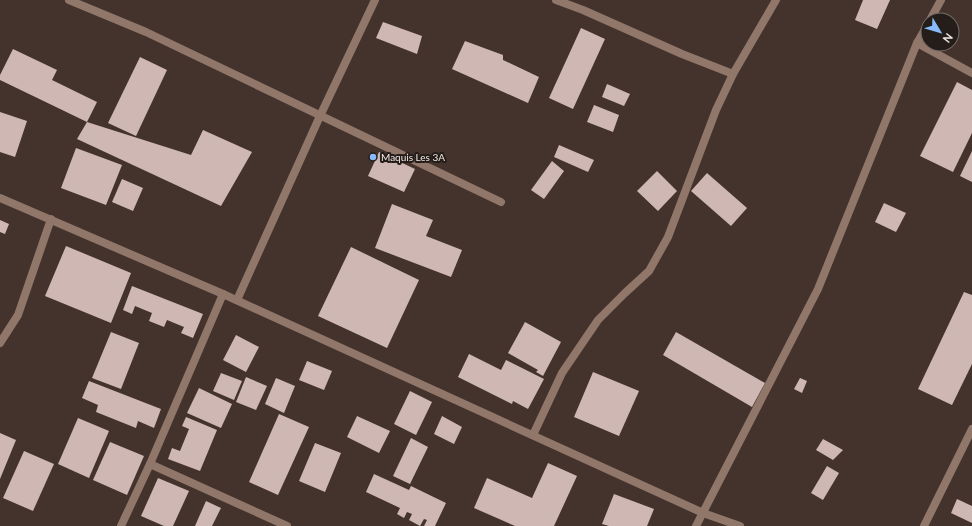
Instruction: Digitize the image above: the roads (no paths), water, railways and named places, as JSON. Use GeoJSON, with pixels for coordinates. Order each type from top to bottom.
{"type":"FeatureCollection","features":[{"type":"Feature","properties":{"kind":"street"},"geometry":{"type":"LineString","coordinates":[[69,0],[146,32],[501,202]]}},
{"type":"Feature","properties":{"kind":"street"},"geometry":{"type":"LineString","coordinates":[[237,300],[320,116],[375,0]]}},
{"type":"Feature","properties":{"kind":"street"},"geometry":{"type":"LineString","coordinates":[[556,0],[682,54],[733,74]]}},
{"type":"Feature","properties":{"kind":"street"},"geometry":{"type":"LineString","coordinates":[[533,435],[562,373],[598,320],[649,271],[668,237],[716,110],[733,74],[776,0]]}},
{"type":"Feature","properties":{"kind":"street"},"geometry":{"type":"LineString","coordinates":[[934,12],[941,0]]}},
{"type":"Feature","properties":{"kind":"street"},"geometry":{"type":"LineString","coordinates":[[696,526],[818,289],[920,38]]}},
{"type":"Feature","properties":{"kind":"street"},"geometry":{"type":"LineString","coordinates":[[917,43],[972,73]]}},
{"type":"Feature","properties":{"kind":"street"},"geometry":{"type":"LineString","coordinates":[[0,198],[237,300],[703,512],[740,526]]}},
{"type":"Feature","properties":{"kind":"street"},"geometry":{"type":"LineString","coordinates":[[0,343],[18,315],[51,219]]}},
{"type":"Feature","properties":{"kind":"street"},"geometry":{"type":"LineString","coordinates":[[121,526],[150,464],[223,294]]}},
{"type":"Feature","properties":{"kind":"street"},"geometry":{"type":"LineString","coordinates":[[924,526],[972,429]]}},
{"type":"Feature","properties":{"kind":"street"},"geometry":{"type":"LineString","coordinates":[[150,464],[287,526]]}},
{"type":"Feature","properties":{"kind":"place","name":"Maquis Les 3A"},"geometry":{"type":"Point","coordinates":[373,157]}}]}
